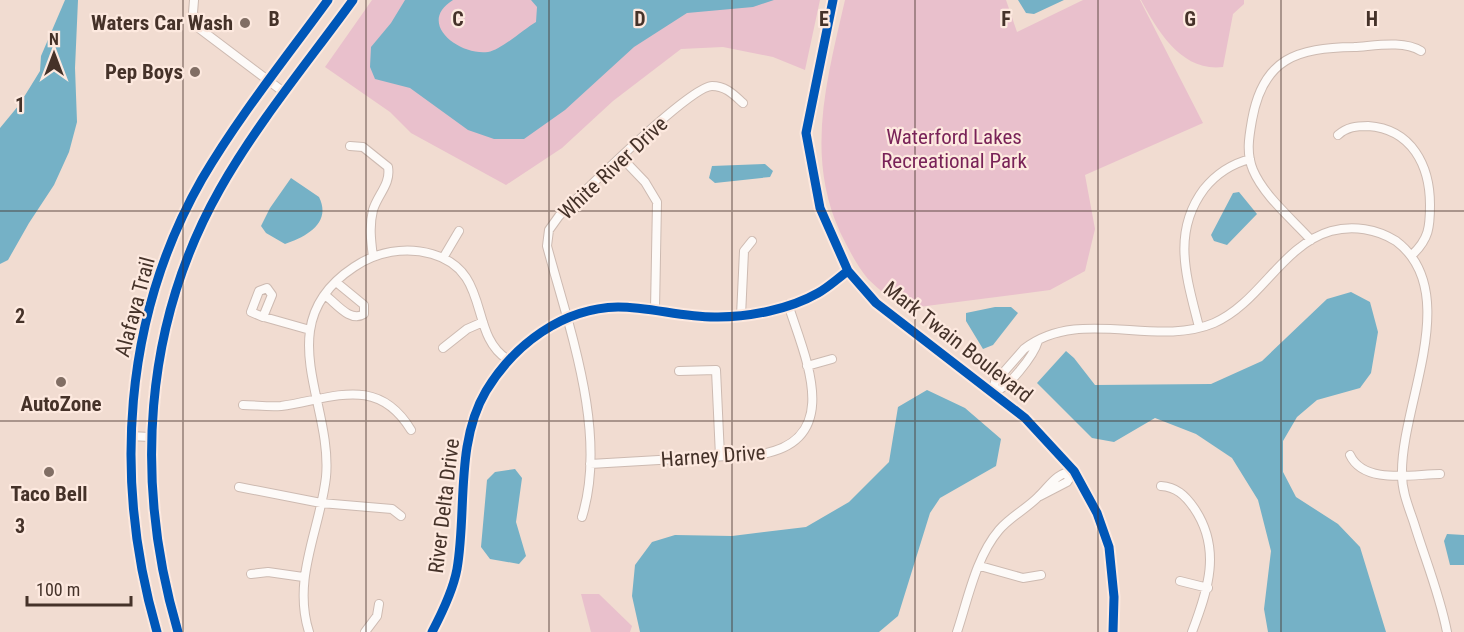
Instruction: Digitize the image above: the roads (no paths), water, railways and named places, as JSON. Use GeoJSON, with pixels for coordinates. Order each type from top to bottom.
{"type":"FeatureCollection","features":[{"type":"Feature","properties":{"kind":"main road","name":"Alafaya Trail"},"geometry":{"type":"LineString","coordinates":[[157,632],[135,539],[130,488],[130,436],[142,341],[169,249],[189,203],[213,161],[328,0]]}},
{"type":"Feature","properties":{"kind":"main road","name":"Alafaya Trail"},"geometry":{"type":"LineString","coordinates":[[178,632],[156,540],[151,486],[150,437],[162,344],[173,299],[189,256],[231,171],[354,0]]}},
{"type":"Feature","properties":{"kind":"street"},"geometry":{"type":"LineString","coordinates":[[195,0],[193,13],[200,29],[285,93]]}},
{"type":"Feature","properties":{"kind":"street","name":"Mark Twain Boulevard"},"geometry":{"type":"LineString","coordinates":[[833,0],[806,133],[820,208],[848,271],[876,303],[1025,418],[1074,471],[1097,513],[1108,547],[1114,597],[1113,632]]}},
{"type":"Feature","properties":{"kind":"street"},"geometry":{"type":"LineString","coordinates":[[1311,240],[1260,183],[1250,159],[1249,134],[1258,93],[1272,71],[1290,57],[1321,48],[1406,46],[1421,51]]}},
{"type":"Feature","properties":{"kind":"street","name":"White River Drive"},"geometry":{"type":"LineString","coordinates":[[582,516],[589,494],[590,464],[583,372],[547,246],[549,230],[559,216],[700,89],[712,86],[727,89],[743,104]]}},
{"type":"Feature","properties":{"kind":"street"},"geometry":{"type":"LineString","coordinates":[[1338,135],[1354,126],[1383,129],[1401,136],[1420,157],[1429,179],[1430,225],[1426,240],[1412,255]]}},
{"type":"Feature","properties":{"kind":"street"},"geometry":{"type":"LineString","coordinates":[[350,147],[363,147],[388,167],[390,177],[372,213],[370,233],[373,257]]}},
{"type":"Feature","properties":{"kind":"street"},"geometry":{"type":"LineString","coordinates":[[622,158],[645,182],[657,202],[655,310]]}},
{"type":"Feature","properties":{"kind":"street"},"geometry":{"type":"LineString","coordinates":[[1199,327],[1184,264],[1186,225],[1196,201],[1212,181],[1233,164],[1250,159]]}},
{"type":"Feature","properties":{"kind":"street"},"geometry":{"type":"LineString","coordinates":[[992,392],[1003,388],[1033,353],[1038,341],[1053,333],[1073,330],[1184,330],[1214,323],[1238,308],[1311,240],[1331,231],[1365,229],[1394,240],[1412,255],[1422,268],[1430,290],[1432,328],[1402,474],[1404,491],[1447,632]]}},
{"type":"Feature","properties":{"kind":"street"},"geometry":{"type":"LineString","coordinates":[[443,258],[459,231]]}},
{"type":"Feature","properties":{"kind":"street"},"geometry":{"type":"LineString","coordinates":[[741,315],[744,252],[752,241]]}},
{"type":"Feature","properties":{"kind":"street"},"geometry":{"type":"LineString","coordinates":[[309,632],[303,598],[303,577],[326,474],[308,354],[310,330],[325,295],[336,282],[360,262],[373,257],[398,250],[411,250],[443,258],[458,269],[474,290],[489,340],[499,354],[507,359]]}},
{"type":"Feature","properties":{"kind":"street","name":"River Delta Drive"},"geometry":{"type":"LineString","coordinates":[[432,632],[457,571],[468,446],[473,424],[485,393],[507,359],[539,332],[567,320],[617,307],[655,310],[693,317],[741,315],[788,304],[818,293],[848,271]]}},
{"type":"Feature","properties":{"kind":"street"},"geometry":{"type":"LineString","coordinates":[[325,295],[351,316],[358,317],[364,314],[364,306],[336,282]]}},
{"type":"Feature","properties":{"kind":"street"},"geometry":{"type":"LineString","coordinates":[[263,317],[272,294],[267,288],[259,291],[251,312],[263,317],[310,330]]}},
{"type":"Feature","properties":{"kind":"street","name":"Harney Drive"},"geometry":{"type":"LineString","coordinates":[[590,464],[772,452],[789,444],[802,433],[814,404],[812,384],[788,304]]}},
{"type":"Feature","properties":{"kind":"street"},"geometry":{"type":"LineString","coordinates":[[443,348],[467,329],[483,322]]}},
{"type":"Feature","properties":{"kind":"street"},"geometry":{"type":"LineString","coordinates":[[807,366],[832,359]]}},
{"type":"Feature","properties":{"kind":"street"},"geometry":{"type":"LineString","coordinates":[[679,371],[716,370],[720,456]]}},
{"type":"Feature","properties":{"kind":"street"},"geometry":{"type":"LineString","coordinates":[[243,405],[278,406],[345,393],[362,393],[381,400],[404,419],[411,430]]}},
{"type":"Feature","properties":{"kind":"street"},"geometry":{"type":"LineString","coordinates":[[130,436],[150,437]]}},
{"type":"Feature","properties":{"kind":"street"},"geometry":{"type":"LineString","coordinates":[[1350,455],[1358,468],[1365,472],[1440,474]]}},
{"type":"Feature","properties":{"kind":"street"},"geometry":{"type":"LineString","coordinates":[[957,632],[991,541],[1000,529],[1040,496],[1053,492],[1067,482],[1074,471]]}},
{"type":"Feature","properties":{"kind":"street"},"geometry":{"type":"LineString","coordinates":[[1161,486],[1180,492],[1200,519],[1210,550],[1208,588],[1192,632]]}},
{"type":"Feature","properties":{"kind":"street"},"geometry":{"type":"LineString","coordinates":[[238,487],[321,503],[392,509],[401,516]]}},
{"type":"Feature","properties":{"kind":"street"},"geometry":{"type":"LineString","coordinates":[[980,566],[1023,578],[1041,574]]}},
{"type":"Feature","properties":{"kind":"street"},"geometry":{"type":"LineString","coordinates":[[251,574],[268,572],[303,577]]}},
{"type":"Feature","properties":{"kind":"street"},"geometry":{"type":"LineString","coordinates":[[1180,581],[1208,588]]}},
{"type":"Feature","properties":{"kind":"street"},"geometry":{"type":"LineString","coordinates":[[364,632],[377,616],[379,604]]}},
{"type":"Feature","properties":{"kind":"water"},"geometry":{"type":"Polygon","coordinates":[[[65,0],[78,0],[75,68],[77,122],[69,152],[54,185],[8,260],[0,264],[0,128],[19,105],[40,71],[41,56],[65,0]]]}},
{"type":"Feature","properties":{"kind":"water"},"geometry":{"type":"Polygon","coordinates":[[[405,0],[453,0],[443,9],[439,18],[440,28],[454,43],[465,49],[488,52],[506,43],[536,22],[537,7],[531,0],[774,0],[753,7],[687,13],[634,47],[565,110],[524,139],[494,139],[468,130],[410,88],[375,79],[370,67],[371,47],[391,23],[405,0]]]}},
{"type":"Feature","properties":{"kind":"water"},"geometry":{"type":"Polygon","coordinates":[[[1018,0],[1064,0],[1034,14],[1026,13],[1018,0]]]}},
{"type":"Feature","properties":{"kind":"water"},"geometry":{"type":"Polygon","coordinates":[[[765,164],[773,171],[770,177],[715,183],[709,178],[712,166],[765,164]]]}},
{"type":"Feature","properties":{"kind":"water"},"geometry":{"type":"Polygon","coordinates":[[[291,178],[319,197],[322,214],[315,228],[285,244],[266,233],[261,226],[270,208],[291,178]]]}},
{"type":"Feature","properties":{"kind":"water"},"geometry":{"type":"Polygon","coordinates":[[[1239,192],[1257,214],[1227,245],[1214,241],[1211,235],[1233,193],[1239,192]]]}},
{"type":"Feature","properties":{"kind":"water"},"geometry":{"type":"Polygon","coordinates":[[[1351,292],[1370,302],[1378,332],[1371,373],[1360,388],[1317,400],[1297,417],[1283,441],[1283,472],[1296,497],[1338,524],[1360,547],[1386,632],[1268,632],[1264,609],[1271,551],[1258,500],[1232,458],[1196,434],[1155,418],[1114,442],[1092,438],[1037,383],[1066,351],[1095,385],[1211,384],[1262,361],[1327,299],[1351,292]]]}},
{"type":"Feature","properties":{"kind":"water"},"geometry":{"type":"Polygon","coordinates":[[[995,307],[1011,307],[1018,313],[993,345],[983,349],[966,321],[966,313],[995,307]]]}},
{"type":"Feature","properties":{"kind":"water"},"geometry":{"type":"Polygon","coordinates":[[[927,390],[965,408],[1001,439],[996,466],[940,498],[930,513],[898,616],[879,632],[640,632],[632,596],[635,565],[652,542],[675,535],[732,536],[806,527],[849,502],[889,462],[898,407],[927,390]]]}},
{"type":"Feature","properties":{"kind":"water"},"geometry":{"type":"Polygon","coordinates":[[[515,469],[522,478],[516,522],[526,556],[519,564],[490,559],[481,547],[487,480],[495,472],[515,469]]]}},
{"type":"Feature","properties":{"kind":"water"},"geometry":{"type":"Polygon","coordinates":[[[1447,534],[1464,535],[1464,565],[1450,565],[1444,541],[1447,534]]]}},
{"type":"Feature","properties":{"kind":"place","name":"Waters Car Wash"},"geometry":{"type":"Point","coordinates":[245,23]}},
{"type":"Feature","properties":{"kind":"place","name":"Pep Boys"},"geometry":{"type":"Point","coordinates":[195,72]}},
{"type":"Feature","properties":{"kind":"place","name":"AutoZone"},"geometry":{"type":"Point","coordinates":[61,382]}},
{"type":"Feature","properties":{"kind":"place","name":"Taco Bell"},"geometry":{"type":"Point","coordinates":[49,472]}},
{"type":"Feature","properties":{"kind":"park label","name":"Waterford Lakes Recreational Park"},"geometry":{"type":"Point","coordinates":[954,149]}}]}
